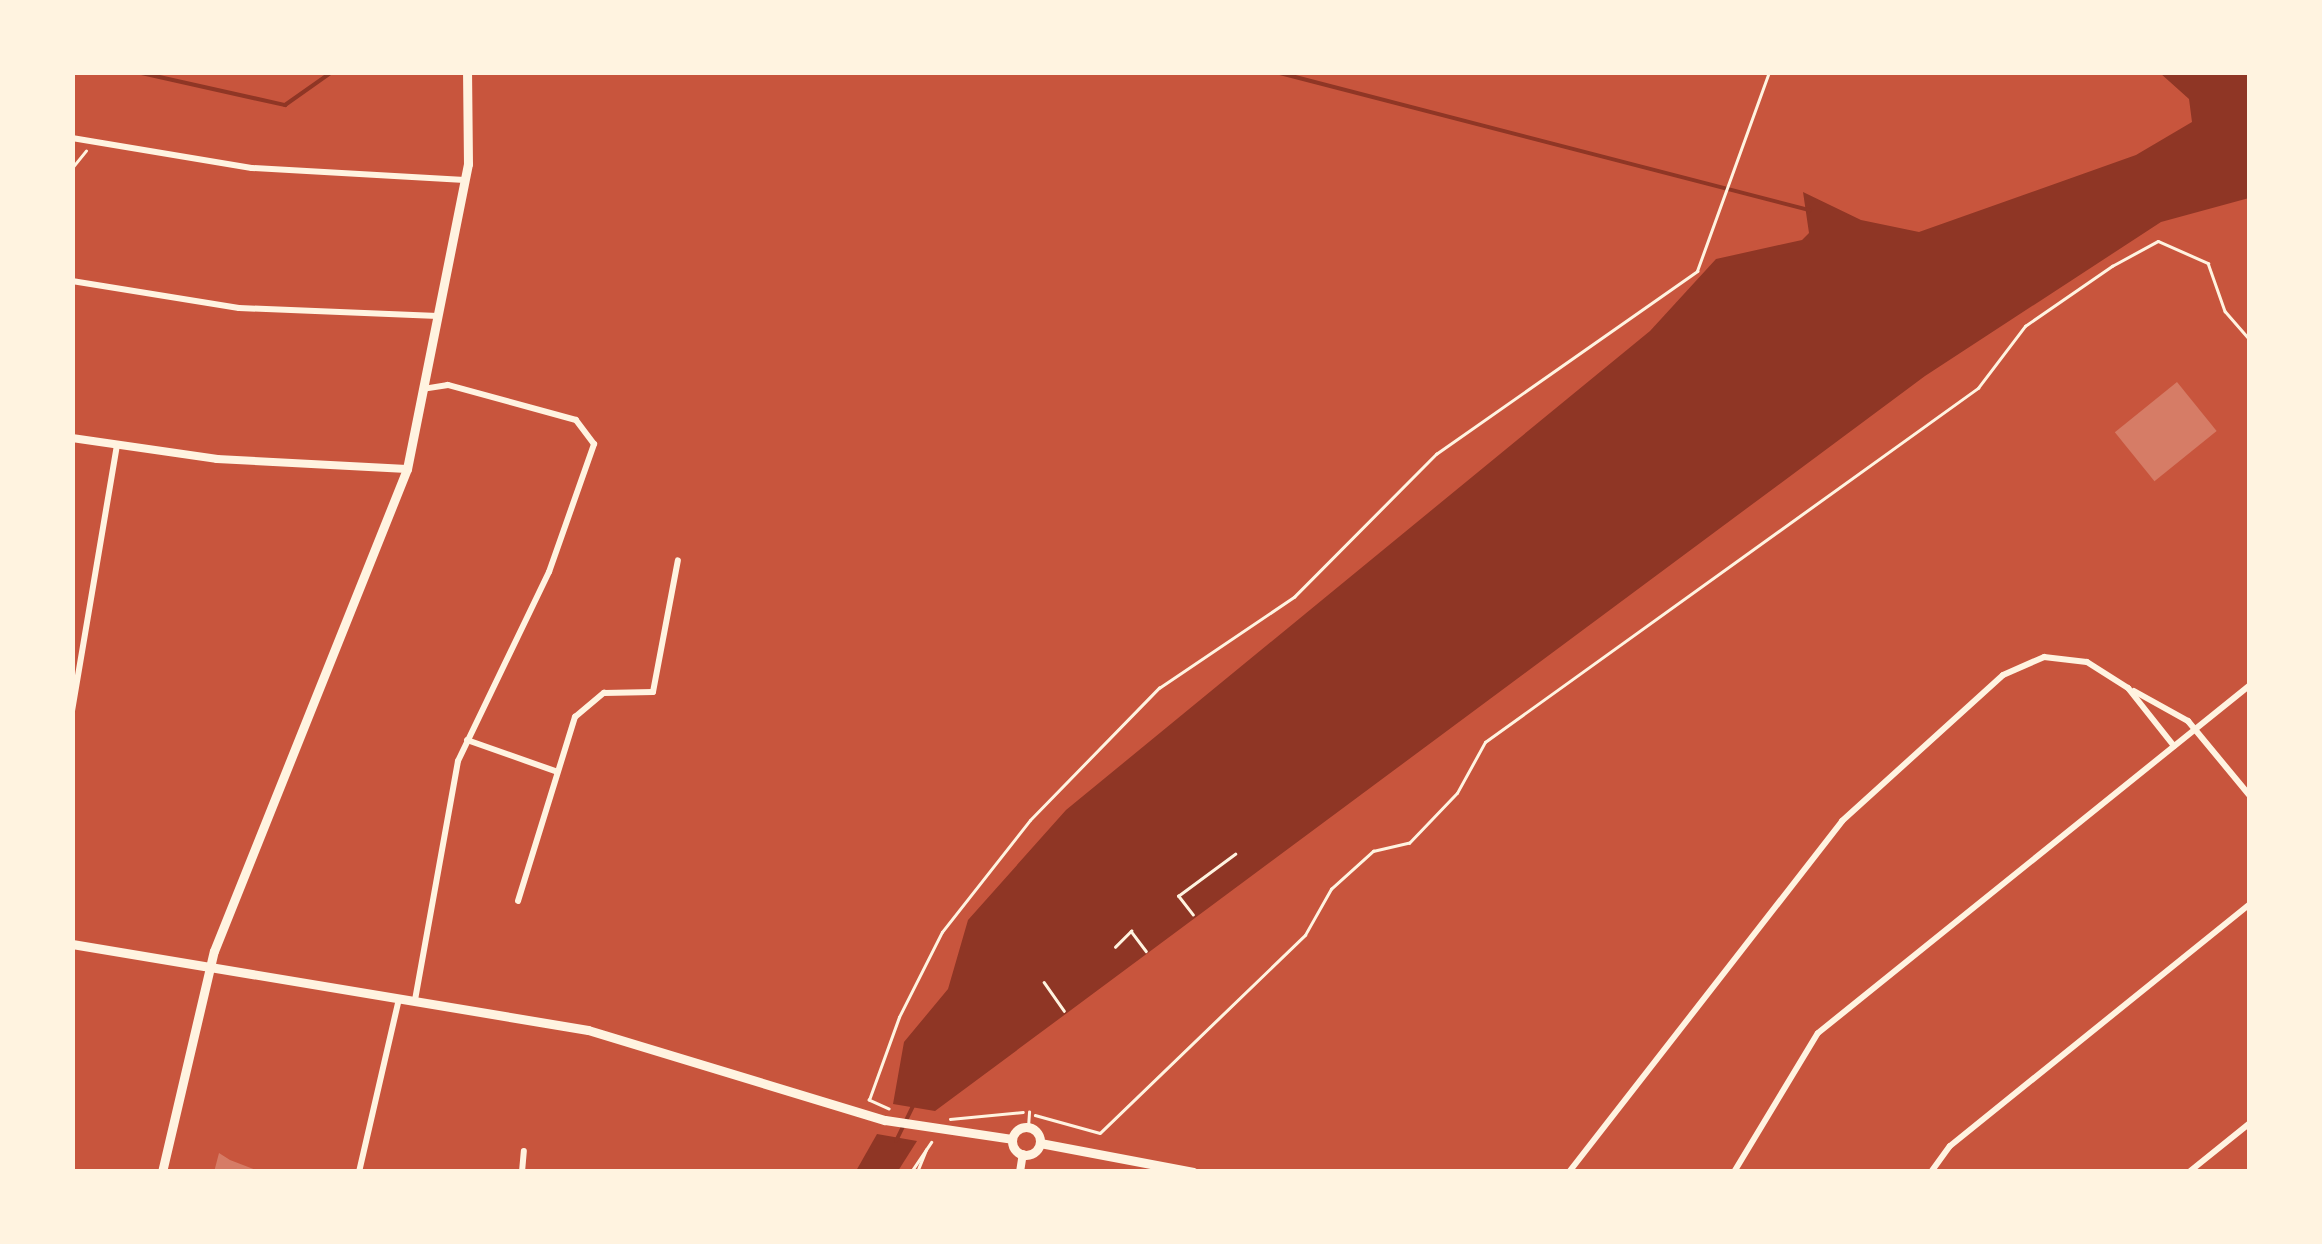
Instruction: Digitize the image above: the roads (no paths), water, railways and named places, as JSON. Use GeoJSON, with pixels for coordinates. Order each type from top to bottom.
{"type":"FeatureCollection","features":[{"type":"Feature","properties":{"kind":"main road"},"geometry":{"type":"LineString","coordinates":[[162,1172],[210,966],[406,468],[465,180],[467,72]]}},
{"type":"Feature","properties":{"kind":"main road"},"geometry":{"type":"LineString","coordinates":[[72,944],[588,1030],[885,1120],[1012,1138],[1028,1127],[1040,1144]]}},
{"type":"Feature","properties":{"kind":"main road"},"geometry":{"type":"LineString","coordinates":[[1012,1138],[1023,1154],[1040,1144],[1193,1172]]}},
{"type":"Feature","properties":{"kind":"street"},"geometry":{"type":"LineString","coordinates":[[72,138],[252,168],[465,180]]}},
{"type":"Feature","properties":{"kind":"street"},"geometry":{"type":"LineString","coordinates":[[72,281],[240,308],[438,316]]}},
{"type":"Feature","properties":{"kind":"street"},"geometry":{"type":"LineString","coordinates":[[415,1000],[467,740],[580,495],[594,444],[588,426],[448,385],[424,389]]}},
{"type":"Feature","properties":{"kind":"street"},"geometry":{"type":"LineString","coordinates":[[72,438],[406,468]]}},
{"type":"Feature","properties":{"kind":"street"},"geometry":{"type":"LineString","coordinates":[[72,711],[117,445]]}},
{"type":"Feature","properties":{"kind":"street"},"geometry":{"type":"LineString","coordinates":[[518,901],[575,718],[604,693],[652,692],[678,560]]}},
{"type":"Feature","properties":{"kind":"street"},"geometry":{"type":"LineString","coordinates":[[1569,1172],[1842,820],[1994,682],[2056,657],[2086,662],[2195,729],[2250,796]]}},
{"type":"Feature","properties":{"kind":"street"},"geometry":{"type":"LineString","coordinates":[[1734,1172],[1818,1033],[2250,685]]}},
{"type":"Feature","properties":{"kind":"street"},"geometry":{"type":"LineString","coordinates":[[2128,688],[2174,746]]}},
{"type":"Feature","properties":{"kind":"street"},"geometry":{"type":"LineString","coordinates":[[467,740],[556,772]]}},
{"type":"Feature","properties":{"kind":"street"},"geometry":{"type":"LineString","coordinates":[[1931,1172],[1946,1149],[2250,904]]}},
{"type":"Feature","properties":{"kind":"street"},"geometry":{"type":"LineString","coordinates":[[359,1172],[400,998]]}},
{"type":"Feature","properties":{"kind":"street"},"geometry":{"type":"LineString","coordinates":[[2190,1172],[2250,1123]]}},
{"type":"Feature","properties":{"kind":"street"},"geometry":{"type":"LineString","coordinates":[[522,1172],[524,1151]]}},
{"type":"Feature","properties":{"kind":"street"},"geometry":{"type":"LineString","coordinates":[[1020,1172],[1023,1154]]}},
{"type":"Feature","properties":{"kind":"lane"},"geometry":{"type":"LineString","coordinates":[[1028,1127],[1030,1112]]}},
{"type":"Feature","properties":{"kind":"waterway"},"geometry":{"type":"LineString","coordinates":[[137,72],[285,105],[332,72]]}},
{"type":"Feature","properties":{"kind":"waterway"},"geometry":{"type":"LineString","coordinates":[[1276,72],[1809,210]]}},
{"type":"Feature","properties":{"kind":"waterway"},"geometry":{"type":"LineString","coordinates":[[896,1141],[914,1104]]}}]}
